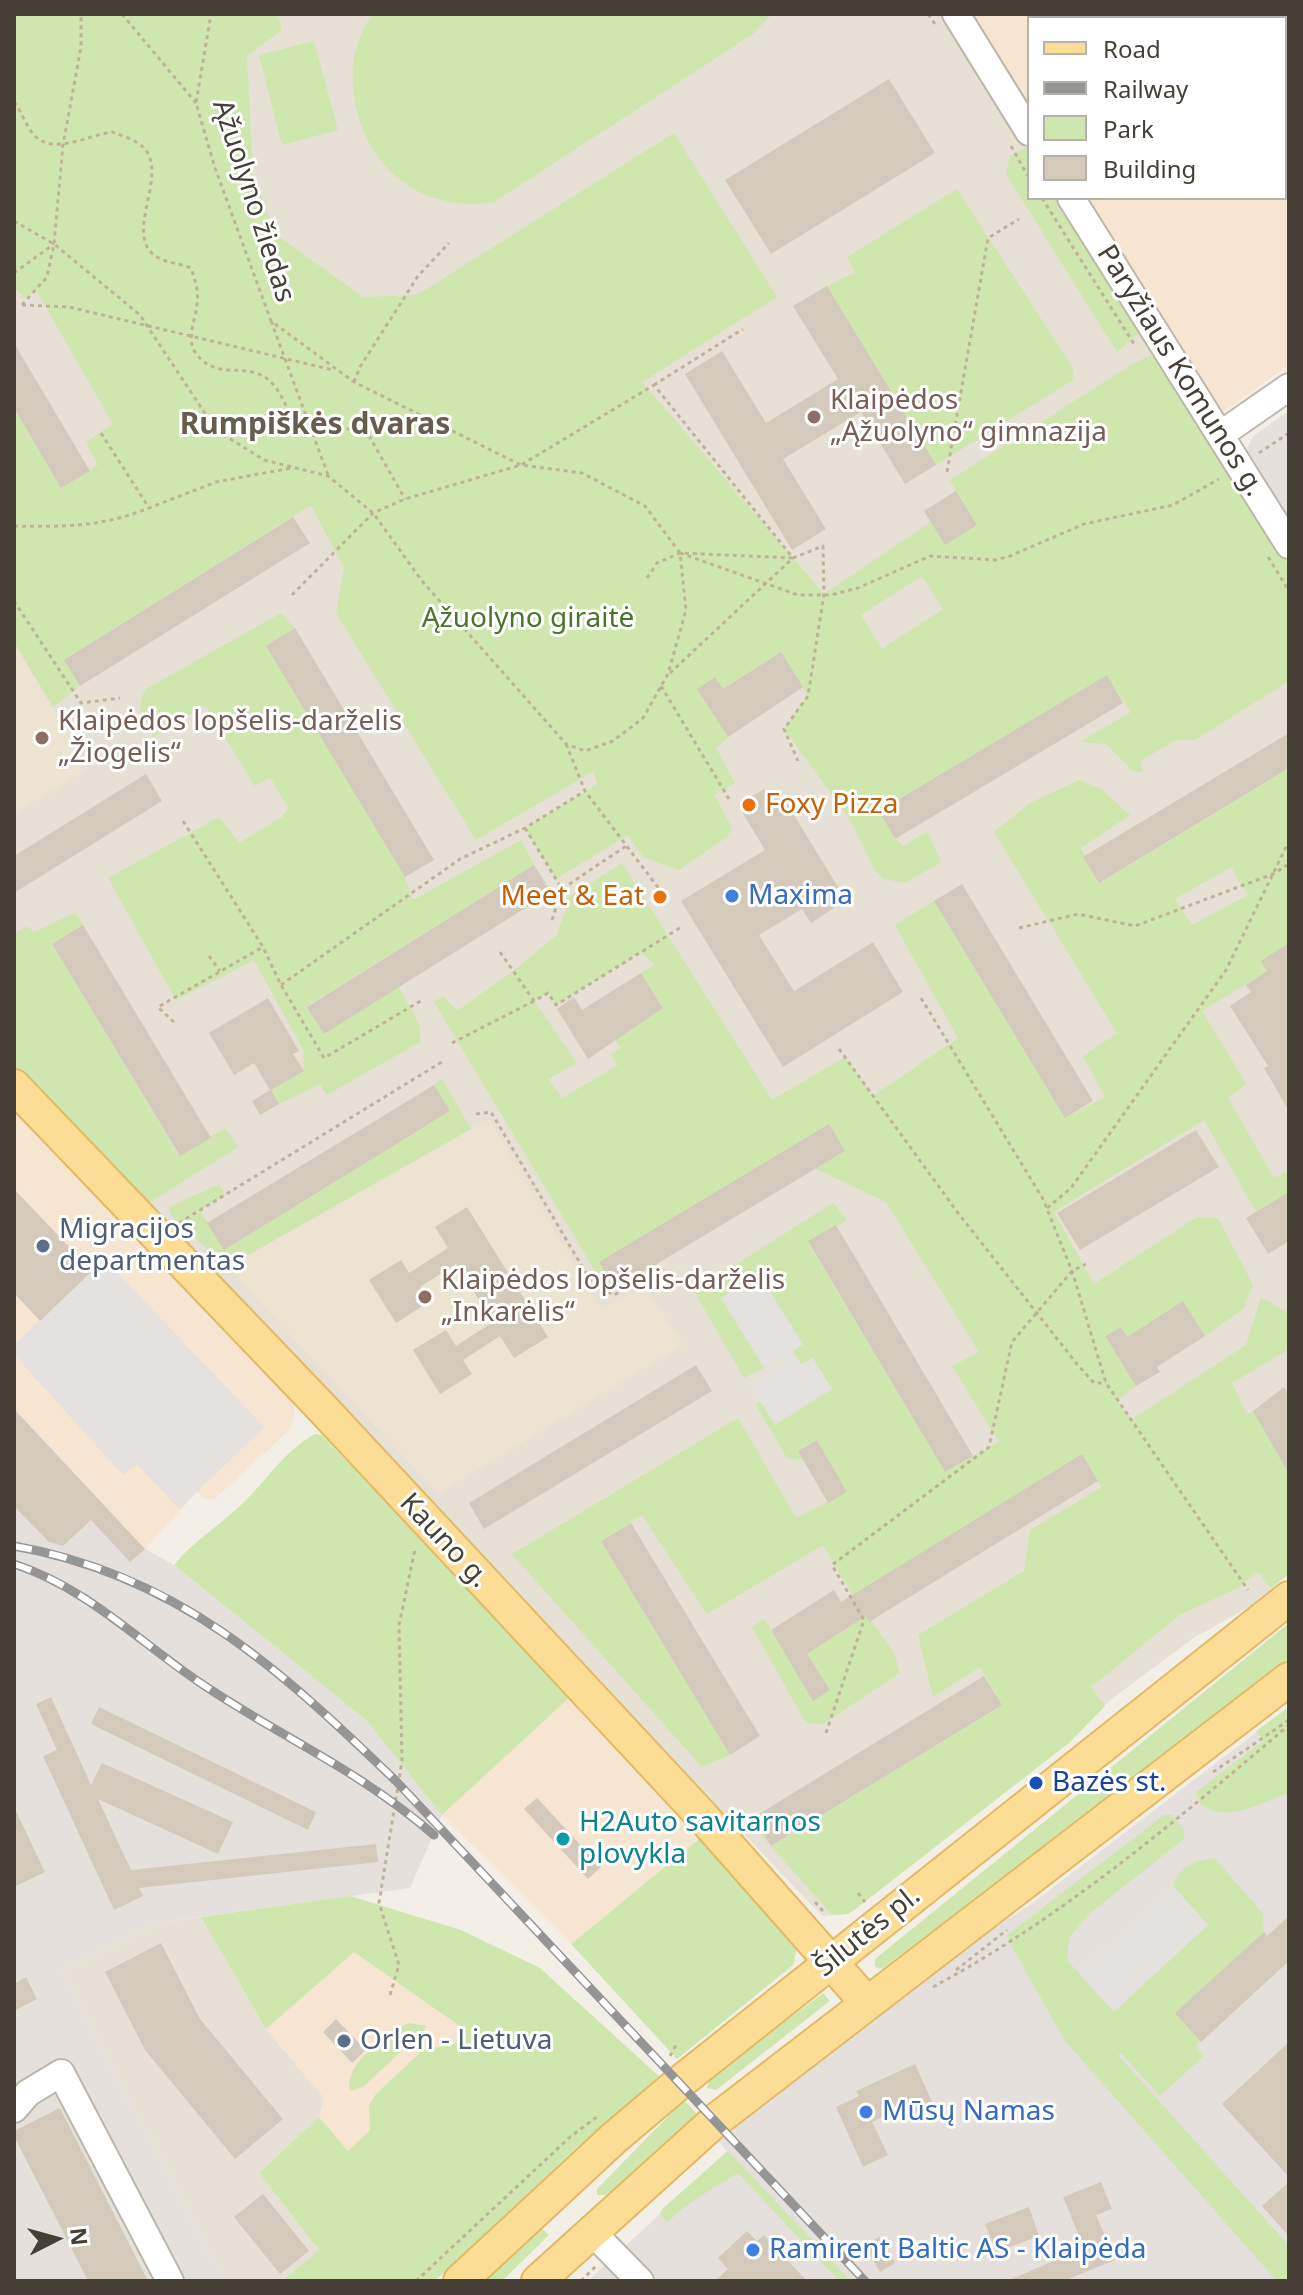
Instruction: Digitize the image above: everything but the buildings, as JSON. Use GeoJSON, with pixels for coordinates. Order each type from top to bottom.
{"type":"FeatureCollection","features":[{"type":"Feature","properties":{"kind":"main road","name":"Kauno g."},"geometry":{"type":"LineString","coordinates":[[14,1086],[323,1409],[702,1816],[867,2003]]}},
{"type":"Feature","properties":{"kind":"main road","name":"Šilutės pl."},"geometry":{"type":"LineString","coordinates":[[460,2281],[679,2083],[1289,1598]]}},
{"type":"Feature","properties":{"kind":"main road","name":"Šilutės pl."},"geometry":{"type":"LineString","coordinates":[[538,2281],[716,2120],[1289,1679]]}},
{"type":"Feature","properties":{"kind":"main road"},"geometry":{"type":"LineString","coordinates":[[556,2191],[591,2231]]}},
{"type":"Feature","properties":{"kind":"street"},"geometry":{"type":"LineString","coordinates":[[956,14],[1019,138]]}},
{"type":"Feature","properties":{"kind":"street","name":"Paryžiaus Komunos g."},"geometry":{"type":"LineString","coordinates":[[1072,200],[1220,435],[1230,473],[1289,545]]}},
{"type":"Feature","properties":{"kind":"street"},"geometry":{"type":"LineString","coordinates":[[1220,435],[1289,387]]}},
{"type":"Feature","properties":{"kind":"street"},"geometry":{"type":"LineString","coordinates":[[14,2109],[28,2093],[61,2073],[170,2281]]}},
{"type":"Feature","properties":{"kind":"street"},"geometry":{"type":"LineString","coordinates":[[591,2231],[640,2281]]}},
{"type":"Feature","properties":{"kind":"path"},"geometry":{"type":"LineString","coordinates":[[81,14],[81,47],[63,145],[54,244],[47,277],[22,305],[69,307],[337,370]]}},
{"type":"Feature","properties":{"kind":"path"},"geometry":{"type":"LineString","coordinates":[[122,14],[196,103]]}},
{"type":"Feature","properties":{"kind":"path","name":"Ąžuolyno žiedas"},"geometry":{"type":"LineString","coordinates":[[211,14],[196,103],[215,168],[271,321],[354,382],[521,465],[582,473],[645,506],[680,553]]}},
{"type":"Feature","properties":{"kind":"path"},"geometry":{"type":"LineString","coordinates":[[14,102],[33,135],[45,144],[63,145],[112,132],[144,148],[151,161],[152,186],[143,227],[148,246],[160,259],[191,268],[198,303],[191,335],[194,350],[208,365],[225,371],[251,369],[273,383],[289,414],[368,434],[405,499]]}},
{"type":"Feature","properties":{"kind":"path"},"geometry":{"type":"LineString","coordinates":[[1019,138],[1027,170]]}},
{"type":"Feature","properties":{"kind":"path"},"geometry":{"type":"LineString","coordinates":[[947,472],[988,238],[1019,219]]}},
{"type":"Feature","properties":{"kind":"path"},"geometry":{"type":"LineString","coordinates":[[14,221],[54,244],[148,325],[216,430],[264,460],[328,476],[373,513],[422,581],[566,744],[585,791],[663,894]]}},
{"type":"Feature","properties":{"kind":"path"},"geometry":{"type":"LineString","coordinates":[[354,382],[360,367],[418,276],[449,243]]}},
{"type":"Feature","properties":{"kind":"path"},"geometry":{"type":"LineString","coordinates":[[14,273],[54,244]]}},
{"type":"Feature","properties":{"kind":"path"},"geometry":{"type":"LineString","coordinates":[[271,321],[328,476]]}},
{"type":"Feature","properties":{"kind":"path"},"geometry":{"type":"LineString","coordinates":[[292,595],[373,513],[405,499],[521,465],[743,329]]}},
{"type":"Feature","properties":{"kind":"path"},"geometry":{"type":"LineString","coordinates":[[654,385],[793,558]]}},
{"type":"Feature","properties":{"kind":"path"},"geometry":{"type":"LineString","coordinates":[[101,433],[149,508]]}},
{"type":"Feature","properties":{"kind":"path"},"geometry":{"type":"LineString","coordinates":[[680,553],[798,595],[858,588],[930,556],[996,560],[1084,524],[1173,505],[1230,473],[1289,433]]}},
{"type":"Feature","properties":{"kind":"path"},"geometry":{"type":"LineString","coordinates":[[14,526],[70,527],[113,522],[216,482],[294,468]]}},
{"type":"Feature","properties":{"kind":"path"},"geometry":{"type":"LineString","coordinates":[[668,674],[793,558],[823,546],[824,594],[808,696],[784,729],[798,761]]}},
{"type":"Feature","properties":{"kind":"path"},"geometry":{"type":"LineString","coordinates":[[647,578],[657,563],[680,553],[793,558]]}},
{"type":"Feature","properties":{"kind":"path"},"geometry":{"type":"LineString","coordinates":[[566,744],[585,751],[613,741],[643,718],[668,674],[686,610],[680,553]]}},
{"type":"Feature","properties":{"kind":"path"},"geometry":{"type":"LineString","coordinates":[[14,601],[81,703],[120,698]]}},
{"type":"Feature","properties":{"kind":"path"},"geometry":{"type":"LineString","coordinates":[[661,686],[729,799]]}},
{"type":"Feature","properties":{"kind":"path"},"geometry":{"type":"LineString","coordinates":[[281,985],[460,859],[525,828],[585,791]]}},
{"type":"Feature","properties":{"kind":"path"},"geometry":{"type":"LineString","coordinates":[[183,821],[263,947],[281,985],[324,1058],[424,999]]}},
{"type":"Feature","properties":{"kind":"path"},"geometry":{"type":"LineString","coordinates":[[525,828],[562,889]]}},
{"type":"Feature","properties":{"kind":"path"},"geometry":{"type":"LineString","coordinates":[[1047,1208],[1071,1188],[1226,970],[1289,841]]}},
{"type":"Feature","properties":{"kind":"path"},"geometry":{"type":"LineString","coordinates":[[552,920],[562,889],[626,846]]}},
{"type":"Feature","properties":{"kind":"path"},"geometry":{"type":"LineString","coordinates":[[1019,928],[1078,914],[1135,926],[1273,874],[1289,864]]}},
{"type":"Feature","properties":{"kind":"path"},"geometry":{"type":"LineString","coordinates":[[452,1043],[548,993],[556,1005],[683,926]]}},
{"type":"Feature","properties":{"kind":"path"},"geometry":{"type":"LineString","coordinates":[[174,1022],[158,1007],[263,947]]}},
{"type":"Feature","properties":{"kind":"path"},"geometry":{"type":"LineString","coordinates":[[500,952],[534,1001]]}},
{"type":"Feature","properties":{"kind":"path"},"geometry":{"type":"LineString","coordinates":[[209,956],[220,971]]}},
{"type":"Feature","properties":{"kind":"path"},"geometry":{"type":"LineString","coordinates":[[921,998],[1047,1208],[1072,1271],[1106,1383],[1248,1590]]}},
{"type":"Feature","properties":{"kind":"path"},"geometry":{"type":"LineString","coordinates":[[839,1049],[1035,1311],[1094,1383],[1106,1383]]}},
{"type":"Feature","properties":{"kind":"path"},"geometry":{"type":"LineString","coordinates":[[173,1227],[445,1060]]}},
{"type":"Feature","properties":{"kind":"path"},"geometry":{"type":"LineString","coordinates":[[476,1114],[491,1112],[593,1285],[614,1295],[648,1277],[675,1284]]}},
{"type":"Feature","properties":{"kind":"path"},"geometry":{"type":"LineString","coordinates":[[826,1733],[864,1620],[832,1565],[989,1447],[1012,1342],[1035,1311],[1072,1271],[1086,1264]]}},
{"type":"Feature","properties":{"kind":"path"},"geometry":{"type":"LineString","coordinates":[[390,1995],[399,1965],[379,1903],[402,1761],[399,1625],[415,1549]]}},
{"type":"Feature","properties":{"kind":"path"},"geometry":{"type":"LineString","coordinates":[[930,1989],[994,1954],[1034,1927],[1189,1810],[1289,1725]]}},
{"type":"Feature","properties":{"kind":"path"},"geometry":{"type":"LineString","coordinates":[[416,2281],[512,2191]]}},
{"type":"Feature","properties":{"kind":"shaded area"},"geometry":{"type":"Polygon","coordinates":[[[14,14],[942,14],[1027,148],[1027,200],[1060,200],[1289,565],[1289,1574],[1249,1607],[1195,1637],[1110,1700],[1070,1742],[848,1914],[822,1916],[14,1068],[14,14]]]}},
{"type":"Feature","properties":{"kind":"shaded area"},"geometry":{"type":"Polygon","coordinates":[[[970,14],[1289,14],[1289,365],[1221,413],[1087,200],[1287,200],[1287,16],[1027,16],[1027,105],[970,14]]]}},
{"type":"Feature","properties":{"kind":"shaded area"},"geometry":{"type":"Polygon","coordinates":[[[1289,411],[1289,527],[1247,456],[1247,448],[1253,436],[1289,411]]]}},
{"type":"Feature","properties":{"kind":"shaded area","name":"Klaipėdos lopšelis-darželis „Žiogelis“"},"geometry":{"type":"Polygon","coordinates":[[[14,642],[89,769],[14,814],[14,642]]]}},
{"type":"Feature","properties":{"kind":"shaded area"},"geometry":{"type":"Polygon","coordinates":[[[14,1109],[293,1400],[295,1412],[291,1428],[215,1499],[204,1498],[197,1492],[145,1549],[14,1409],[14,1109]]]}},
{"type":"Feature","properties":{"kind":"shaded area","name":"Klaipėdos lopšelis-darželis „Inkarėlis“"},"geometry":{"type":"Polygon","coordinates":[[[489,1119],[601,1309],[645,1285],[683,1345],[438,1494],[227,1267],[489,1119]]]}},
{"type":"Feature","properties":{"kind":"shaded area"},"geometry":{"type":"Polygon","coordinates":[[[104,1259],[264,1427],[179,1509],[137,1464],[123,1475],[14,1354],[14,1345],[104,1259]]]}},
{"type":"Feature","properties":{"kind":"shaded area"},"geometry":{"type":"Polygon","coordinates":[[[759,1274],[803,1344],[793,1351],[801,1364],[813,1358],[832,1389],[775,1425],[751,1386],[786,1363],[782,1357],[764,1368],[721,1298],[759,1274]]]}},
{"type":"Feature","properties":{"kind":"shaded area"},"geometry":{"type":"Polygon","coordinates":[[[14,1409],[145,1549],[174,1565],[366,1720],[442,1815],[410,1888],[155,1923],[61,1970],[225,2281],[14,2281],[14,1409]]]}},
{"type":"Feature","properties":{"kind":"shaded area"},"geometry":{"type":"Polygon","coordinates":[[[570,1697],[704,1835],[571,1944],[442,1815],[570,1697]]]}},
{"type":"Feature","properties":{"kind":"shaded area"},"geometry":{"type":"Polygon","coordinates":[[[1289,1707],[1289,2281],[588,2281],[727,2151],[715,2138],[879,2005],[1034,1902],[1289,1707]]]}},
{"type":"Feature","properties":{"kind":"shaded area"},"geometry":{"type":"Polygon","coordinates":[[[1173,1886],[1208,1925],[1114,2012],[1078,1973],[1173,1886]]]}},
{"type":"Feature","properties":{"kind":"shaded area"},"geometry":{"type":"Polygon","coordinates":[[[201,1917],[266,2029],[325,2099],[319,2117],[259,2173],[319,2250],[282,2281],[225,2281],[61,1970],[155,1923],[201,1917]]]}},
{"type":"Feature","properties":{"kind":"shaded area"},"geometry":{"type":"Polygon","coordinates":[[[354,1951],[464,2029],[454,2044],[442,2044],[375,2095],[369,2106],[371,2130],[348,2152],[319,2117],[324,2098],[266,2029],[354,1951]]]}},
{"type":"Feature","properties":{"kind":"green space","name":"Ąžuolyno giraitė"},"geometry":{"type":"Polygon","coordinates":[[[14,14],[278,14],[282,30],[247,56],[253,174],[275,234],[363,297],[417,295],[674,133],[777,297],[642,382],[824,594],[931,522],[945,544],[976,526],[950,480],[1134,363],[1150,356],[1159,359],[1289,565],[1289,681],[1195,740],[1176,740],[1140,761],[1143,772],[1133,771],[1106,744],[1080,742],[1131,712],[1106,676],[879,811],[895,839],[904,846],[927,831],[941,862],[905,883],[884,879],[874,869],[851,821],[784,729],[808,695],[780,652],[723,689],[698,689],[728,737],[716,748],[735,783],[714,795],[732,828],[727,837],[679,870],[643,857],[628,835],[556,879],[525,828],[597,784],[594,771],[476,840],[336,613],[344,568],[311,505],[64,660],[80,686],[53,707],[14,642],[14,408],[61,488],[98,465],[86,442],[113,424],[36,290],[24,298],[14,286],[14,14]],[[922,576],[861,615],[882,649],[943,609],[922,576]]]}},
{"type":"Feature","properties":{"kind":"green space"},"geometry":{"type":"Polygon","coordinates":[[[373,14],[772,14],[753,34],[494,202],[467,204],[442,200],[400,180],[370,144],[360,122],[353,74],[358,42],[373,14]]]}},
{"type":"Feature","properties":{"kind":"green space"},"geometry":{"type":"Polygon","coordinates":[[[314,41],[338,130],[282,145],[259,55],[314,41]]]}},
{"type":"Feature","properties":{"kind":"green space"},"geometry":{"type":"Polygon","coordinates":[[[1027,147],[1027,200],[1060,200],[1138,324],[1137,334],[1117,352],[1006,174],[1010,156],[1027,147]]]}},
{"type":"Feature","properties":{"kind":"green space"},"geometry":{"type":"Polygon","coordinates":[[[957,189],[1073,368],[1073,380],[936,465],[827,286],[855,272],[847,257],[957,189]]]}},
{"type":"Feature","properties":{"kind":"green space"},"geometry":{"type":"Polygon","coordinates":[[[281,613],[295,628],[267,646],[405,877],[413,900],[521,840],[534,865],[307,1006],[399,987],[419,1024],[420,1042],[327,1095],[320,1084],[279,1104],[271,1090],[303,1071],[304,1051],[254,960],[176,1000],[108,878],[219,817],[239,843],[282,817],[288,808],[270,777],[255,786],[205,705],[154,737],[141,708],[146,689],[281,613]]]}},
{"type":"Feature","properties":{"kind":"green space"},"geometry":{"type":"Polygon","coordinates":[[[1289,768],[1289,943],[1267,971],[1202,1011],[1246,1084],[1228,1098],[1274,1178],[1289,1171],[1289,1192],[1256,1212],[1204,1120],[1054,1212],[1094,1284],[1197,1217],[1218,1218],[1253,1285],[1243,1309],[1205,1336],[1183,1302],[1127,1337],[1121,1327],[1105,1336],[1136,1386],[1117,1400],[1131,1420],[1246,1345],[1261,1297],[1289,1314],[1289,1349],[1232,1383],[1247,1415],[1253,1411],[1289,1474],[1289,1574],[1271,1588],[1258,1572],[1238,1588],[1181,1614],[1091,1687],[1105,1706],[1070,1742],[857,1908],[848,1914],[832,1915],[749,1821],[754,1817],[772,1846],[1002,1705],[980,1667],[933,1697],[918,1635],[1024,1571],[1030,1530],[1102,1487],[1082,1455],[853,1595],[823,1545],[707,1614],[642,1515],[601,1541],[730,1755],[702,1767],[512,1554],[738,1418],[796,1518],[847,1492],[817,1440],[798,1450],[803,1460],[787,1458],[756,1405],[760,1401],[776,1425],[801,1365],[792,1351],[802,1345],[759,1275],[721,1298],[764,1368],[744,1378],[694,1291],[833,1203],[847,1220],[808,1242],[945,1472],[999,1442],[952,1366],[979,1352],[886,1202],[816,1169],[845,1151],[599,1262],[615,1289],[603,1284],[434,1002],[443,996],[457,1011],[513,971],[557,935],[569,897],[622,863],[772,1100],[845,1057],[873,1096],[958,1038],[895,925],[934,901],[1065,1118],[1105,1097],[1083,1056],[1117,1033],[994,832],[1030,803],[1079,780],[1101,789],[1130,815],[1081,848],[1100,883],[1289,768]],[[1231,867],[1175,899],[1192,925],[1248,895],[1231,867]],[[641,952],[556,1005],[548,993],[534,1001],[577,1063],[548,1079],[562,1098],[618,1065],[611,1055],[621,1048],[614,1038],[663,1007],[641,973],[655,965],[641,952]]]}},
{"type":"Feature","properties":{"kind":"green space"},"geometry":{"type":"Polygon","coordinates":[[[76,912],[83,925],[52,944],[179,1156],[225,1128],[238,1147],[144,1206],[14,1068],[14,934],[27,926],[34,932],[76,912]]]}},
{"type":"Feature","properties":{"kind":"green space"},"geometry":{"type":"Polygon","coordinates":[[[442,1079],[471,1129],[227,1267],[171,1215],[169,1207],[219,1184],[225,1195],[200,1210],[224,1250],[449,1111],[434,1085],[442,1079]]]}},
{"type":"Feature","properties":{"kind":"green space"},"geometry":{"type":"Polygon","coordinates":[[[315,1434],[322,1435],[570,1697],[442,1815],[366,1720],[174,1565],[244,1502],[295,1448],[315,1434]]]}},
{"type":"Feature","properties":{"kind":"green space"},"geometry":{"type":"Polygon","coordinates":[[[853,1595],[894,1653],[900,1673],[823,1724],[806,1723],[752,1627],[764,1619],[792,1663],[854,1624],[853,1595]]]}},
{"type":"Feature","properties":{"kind":"green space"},"geometry":{"type":"Polygon","coordinates":[[[1289,1623],[1289,1664],[882,1969],[875,1967],[875,1959],[1289,1623]]]}},
{"type":"Feature","properties":{"kind":"green space"},"geometry":{"type":"Polygon","coordinates":[[[1289,1707],[1289,1793],[1233,1812],[1211,1810],[1200,1804],[1196,1792],[1263,1741],[1256,1731],[1289,1707]]]}},
{"type":"Feature","properties":{"kind":"green space"},"geometry":{"type":"Polygon","coordinates":[[[1164,1815],[1172,1815],[1185,1830],[1183,1840],[1090,1913],[1069,1938],[1067,1960],[1113,2011],[1208,1925],[1173,1886],[1179,1873],[1188,1865],[1200,1861],[1215,1858],[1263,1914],[1264,1932],[1196,2046],[1204,2056],[1160,2096],[1121,2053],[1118,2055],[1289,2246],[1289,2281],[1277,2281],[1065,2041],[1006,1936],[1164,1815]]]}},
{"type":"Feature","properties":{"kind":"green space"},"geometry":{"type":"Polygon","coordinates":[[[704,1835],[798,1944],[793,1965],[677,2059],[571,1944],[704,1835]]]}},
{"type":"Feature","properties":{"kind":"green space"},"geometry":{"type":"Polygon","coordinates":[[[350,1896],[461,1930],[540,1968],[661,2078],[575,2149],[435,2281],[282,2281],[319,2250],[259,2173],[319,2117],[348,2151],[370,2130],[369,2106],[375,2095],[423,2050],[454,2044],[464,2029],[354,1952],[266,2029],[201,1917],[350,1896]]]}},
{"type":"Feature","properties":{"kind":"green space"},"geometry":{"type":"Polygon","coordinates":[[[823,1993],[830,2001],[716,2090],[707,2088],[710,2078],[823,1993]]]}},
{"type":"Feature","properties":{"kind":"green space"},"geometry":{"type":"Polygon","coordinates":[[[410,2023],[426,2026],[363,2087],[351,2091],[353,2072],[360,2061],[380,2041],[410,2023]]]}},
{"type":"Feature","properties":{"kind":"green space"},"geometry":{"type":"Polygon","coordinates":[[[684,2100],[697,2114],[606,2195],[597,2195],[597,2189],[684,2100]]]}},
{"type":"Feature","properties":{"kind":"green space"},"geometry":{"type":"Polygon","coordinates":[[[728,2151],[851,2281],[839,2281],[738,2173],[692,2202],[667,2223],[660,2213],[662,2209],[728,2151]]]}},
{"type":"Feature","properties":{"kind":"green space"},"geometry":{"type":"Polygon","coordinates":[[[539,2226],[549,2235],[502,2281],[482,2281],[539,2226]]]}},
{"type":"Feature","properties":{"kind":"railway"},"geometry":{"type":"LineString","coordinates":[[14,1546],[73,1560],[127,1579],[177,1604],[223,1633],[311,1702],[396,1781],[865,2281]]}},
{"type":"Feature","properties":{"kind":"railway"},"geometry":{"type":"LineString","coordinates":[[14,1564],[40,1574],[88,1601],[199,1682],[348,1772],[434,1835]]}},
{"type":"Feature","properties":{"kind":"place","name":"Klaipėdos „Ąžuolyno“ gimnazija"},"geometry":{"type":"Point","coordinates":[814,417]}},
{"type":"Feature","properties":{"kind":"place","name":"Klaipėdos lopšelis-darželis „Žiogelis“"},"geometry":{"type":"Point","coordinates":[42,738]}},
{"type":"Feature","properties":{"kind":"place","name":"Foxy Pizza"},"geometry":{"type":"Point","coordinates":[749,805]}},
{"type":"Feature","properties":{"kind":"place","name":"Maxima"},"geometry":{"type":"Point","coordinates":[732,896]}},
{"type":"Feature","properties":{"kind":"place","name":"Meet & Eat"},"geometry":{"type":"Point","coordinates":[660,897]}},
{"type":"Feature","properties":{"kind":"place","name":"Migracijos departmentas"},"geometry":{"type":"Point","coordinates":[43,1246]}},
{"type":"Feature","properties":{"kind":"place","name":"Klaipėdos lopšelis-darželis „Inkarėlis“"},"geometry":{"type":"Point","coordinates":[425,1297]}},
{"type":"Feature","properties":{"kind":"place","name":"Bazės st."},"geometry":{"type":"Point","coordinates":[1036,1783]}},
{"type":"Feature","properties":{"kind":"place","name":"H2Auto savitarnos plovykla"},"geometry":{"type":"Point","coordinates":[563,1839]}},
{"type":"Feature","properties":{"kind":"place","name":"Orlen - Lietuva"},"geometry":{"type":"Point","coordinates":[344,2041]}},
{"type":"Feature","properties":{"kind":"place","name":"Mūsų Namas"},"geometry":{"type":"Point","coordinates":[866,2112]}},
{"type":"Feature","properties":{"kind":"place","name":"Ramirent Baltic AS - Klaipėda"},"geometry":{"type":"Point","coordinates":[753,2250]}},
{"type":"Feature","properties":{"kind":"district","name":"Rumpiškės dvaras"},"geometry":{"type":"Point","coordinates":[315,425]}}]}
